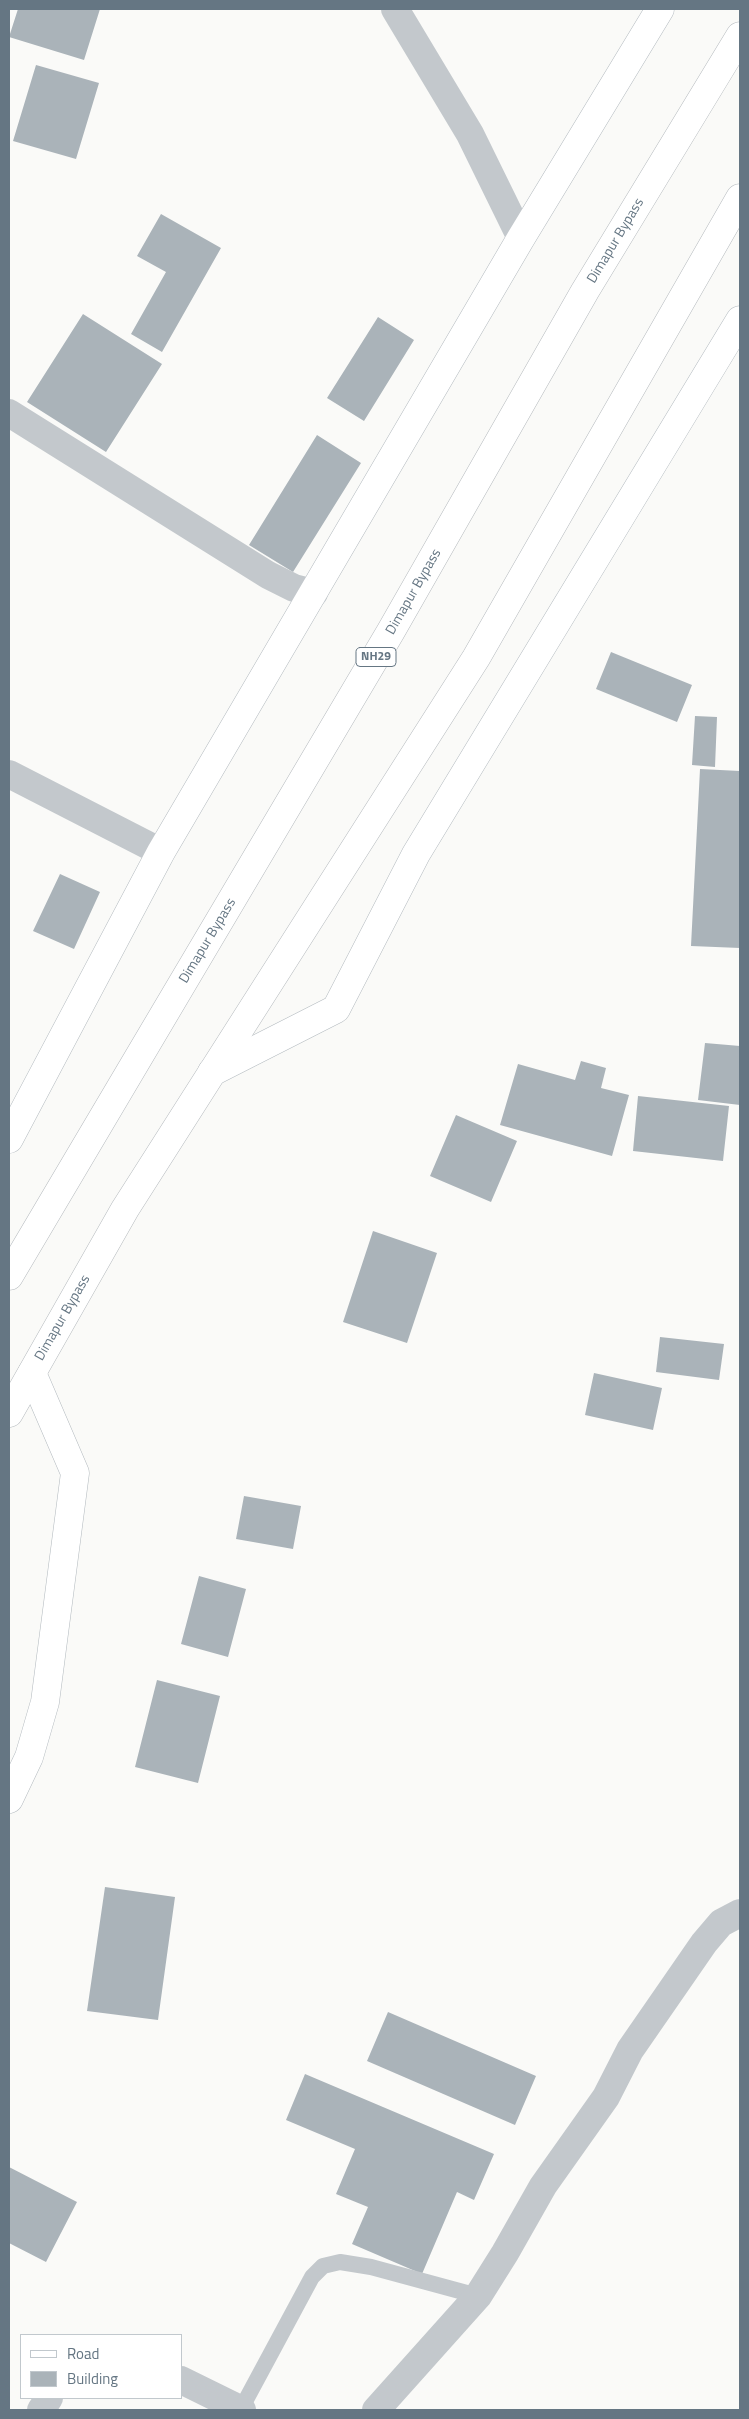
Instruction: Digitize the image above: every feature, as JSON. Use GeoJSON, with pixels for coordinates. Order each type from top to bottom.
{"type":"FeatureCollection","features":[{"type":"Feature","properties":{"kind":"main road"},"geometry":{"type":"LineString","coordinates":[[9,1139],[161,852],[521,238],[660,9]]}},
{"type":"Feature","properties":{"kind":"main road","name":"Dimapur Bypass"},"geometry":{"type":"LineString","coordinates":[[9,1276],[392,631],[585,291],[740,36]]}},
{"type":"Feature","properties":{"kind":"main road","name":"Dimapur Bypass"},"geometry":{"type":"LineString","coordinates":[[9,1413],[125,1209],[476,658],[740,198]]}},
{"type":"Feature","properties":{"kind":"main road"},"geometry":{"type":"LineString","coordinates":[[212,1072],[336,1009],[416,854],[740,320]]}},
{"type":"Feature","properties":{"kind":"main road"},"geometry":{"type":"LineString","coordinates":[[9,1799],[30,1757],[45,1702],[75,1473],[32,1372]]}},
{"type":"Feature","properties":{"kind":"street"},"geometry":{"type":"LineString","coordinates":[[395,9],[470,134],[521,238]]}},
{"type":"Feature","properties":{"kind":"street"},"geometry":{"type":"LineString","coordinates":[[9,413],[268,575],[294,588],[314,594]]}},
{"type":"Feature","properties":{"kind":"street"},"geometry":{"type":"LineString","coordinates":[[9,774],[161,852]]}},
{"type":"Feature","properties":{"kind":"street"},"geometry":{"type":"LineString","coordinates":[[376,2410],[478,2296],[543,2186],[606,2097],[630,2050],[720,1923],[740,1913]]}},
{"type":"Feature","properties":{"kind":"street"},"geometry":{"type":"LineString","coordinates":[[182,2380],[241,2410]]}},
{"type":"Feature","properties":{"kind":"street"},"geometry":{"type":"LineString","coordinates":[[41,2410],[48,2399]]}},
{"type":"Feature","properties":{"kind":"lane"},"geometry":{"type":"LineString","coordinates":[[241,2410],[312,2277],[324,2266],[340,2262],[371,2267],[478,2296]]}},
{"type":"Feature","properties":{"kind":"building"},"geometry":{"type":"Polygon","coordinates":[[[18,9],[100,9],[84,60],[9,37],[18,9]]]}},
{"type":"Feature","properties":{"kind":"building"},"geometry":{"type":"Polygon","coordinates":[[[36,65],[99,83],[76,159],[13,141],[36,65]]]}},
{"type":"Feature","properties":{"kind":"building"},"geometry":{"type":"Polygon","coordinates":[[[161,214],[221,248],[162,352],[131,334],[166,272],[137,256],[161,214]]]}},
{"type":"Feature","properties":{"kind":"building"},"geometry":{"type":"Polygon","coordinates":[[[83,314],[162,364],[106,452],[27,402],[83,314]]]}},
{"type":"Feature","properties":{"kind":"building"},"geometry":{"type":"Polygon","coordinates":[[[378,317],[414,340],[364,421],[327,398],[378,317]]]}},
{"type":"Feature","properties":{"kind":"building"},"geometry":{"type":"Polygon","coordinates":[[[317,435],[361,463],[293,572],[249,545],[317,435]]]}},
{"type":"Feature","properties":{"kind":"building"},"geometry":{"type":"Polygon","coordinates":[[[611,652],[692,685],[677,722],[596,689],[611,652]]]}},
{"type":"Feature","properties":{"kind":"building"},"geometry":{"type":"Polygon","coordinates":[[[695,716],[717,717],[715,767],[692,765],[695,716]]]}},
{"type":"Feature","properties":{"kind":"building"},"geometry":{"type":"Polygon","coordinates":[[[700,769],[740,771],[740,948],[691,946],[700,769]]]}},
{"type":"Feature","properties":{"kind":"building"},"geometry":{"type":"Polygon","coordinates":[[[60,874],[100,892],[74,949],[33,931],[60,874]]]}},
{"type":"Feature","properties":{"kind":"building"},"geometry":{"type":"Polygon","coordinates":[[[705,1043],[740,1046],[740,1105],[698,1100],[705,1043]]]}},
{"type":"Feature","properties":{"kind":"building"},"geometry":{"type":"Polygon","coordinates":[[[581,1061],[606,1068],[601,1088],[629,1095],[612,1156],[500,1125],[518,1064],[575,1080],[581,1061]]]}},
{"type":"Feature","properties":{"kind":"building"},"geometry":{"type":"Polygon","coordinates":[[[638,1096],[729,1106],[723,1161],[633,1151],[638,1096]]]}},
{"type":"Feature","properties":{"kind":"building"},"geometry":{"type":"Polygon","coordinates":[[[456,1115],[517,1141],[491,1202],[430,1176],[456,1115]]]}},
{"type":"Feature","properties":{"kind":"building"},"geometry":{"type":"Polygon","coordinates":[[[373,1231],[437,1253],[407,1343],[343,1322],[373,1231]]]}},
{"type":"Feature","properties":{"kind":"building"},"geometry":{"type":"Polygon","coordinates":[[[660,1337],[724,1344],[719,1380],[656,1372],[660,1337]]]}},
{"type":"Feature","properties":{"kind":"building"},"geometry":{"type":"Polygon","coordinates":[[[594,1373],[662,1388],[653,1430],[585,1415],[594,1373]]]}},
{"type":"Feature","properties":{"kind":"building"},"geometry":{"type":"Polygon","coordinates":[[[244,1496],[301,1506],[293,1549],[236,1539],[244,1496]]]}},
{"type":"Feature","properties":{"kind":"building"},"geometry":{"type":"Polygon","coordinates":[[[199,1576],[246,1589],[228,1657],[181,1644],[199,1576]]]}},
{"type":"Feature","properties":{"kind":"building"},"geometry":{"type":"Polygon","coordinates":[[[157,1680],[220,1696],[198,1783],[135,1767],[157,1680]]]}},
{"type":"Feature","properties":{"kind":"building"},"geometry":{"type":"Polygon","coordinates":[[[105,1887],[175,1897],[158,2020],[87,2011],[105,1887]]]}},
{"type":"Feature","properties":{"kind":"building"},"geometry":{"type":"Polygon","coordinates":[[[388,2012],[536,2076],[515,2125],[367,2061],[388,2012]]]}},
{"type":"Feature","properties":{"kind":"building"},"geometry":{"type":"Polygon","coordinates":[[[305,2074],[494,2154],[474,2200],[457,2192],[422,2274],[352,2244],[368,2207],[336,2194],[355,2149],[286,2120],[305,2074]]]}},
{"type":"Feature","properties":{"kind":"building"},"geometry":{"type":"Polygon","coordinates":[[[9,2167],[77,2202],[46,2262],[9,2243],[9,2167]]]}}]}
